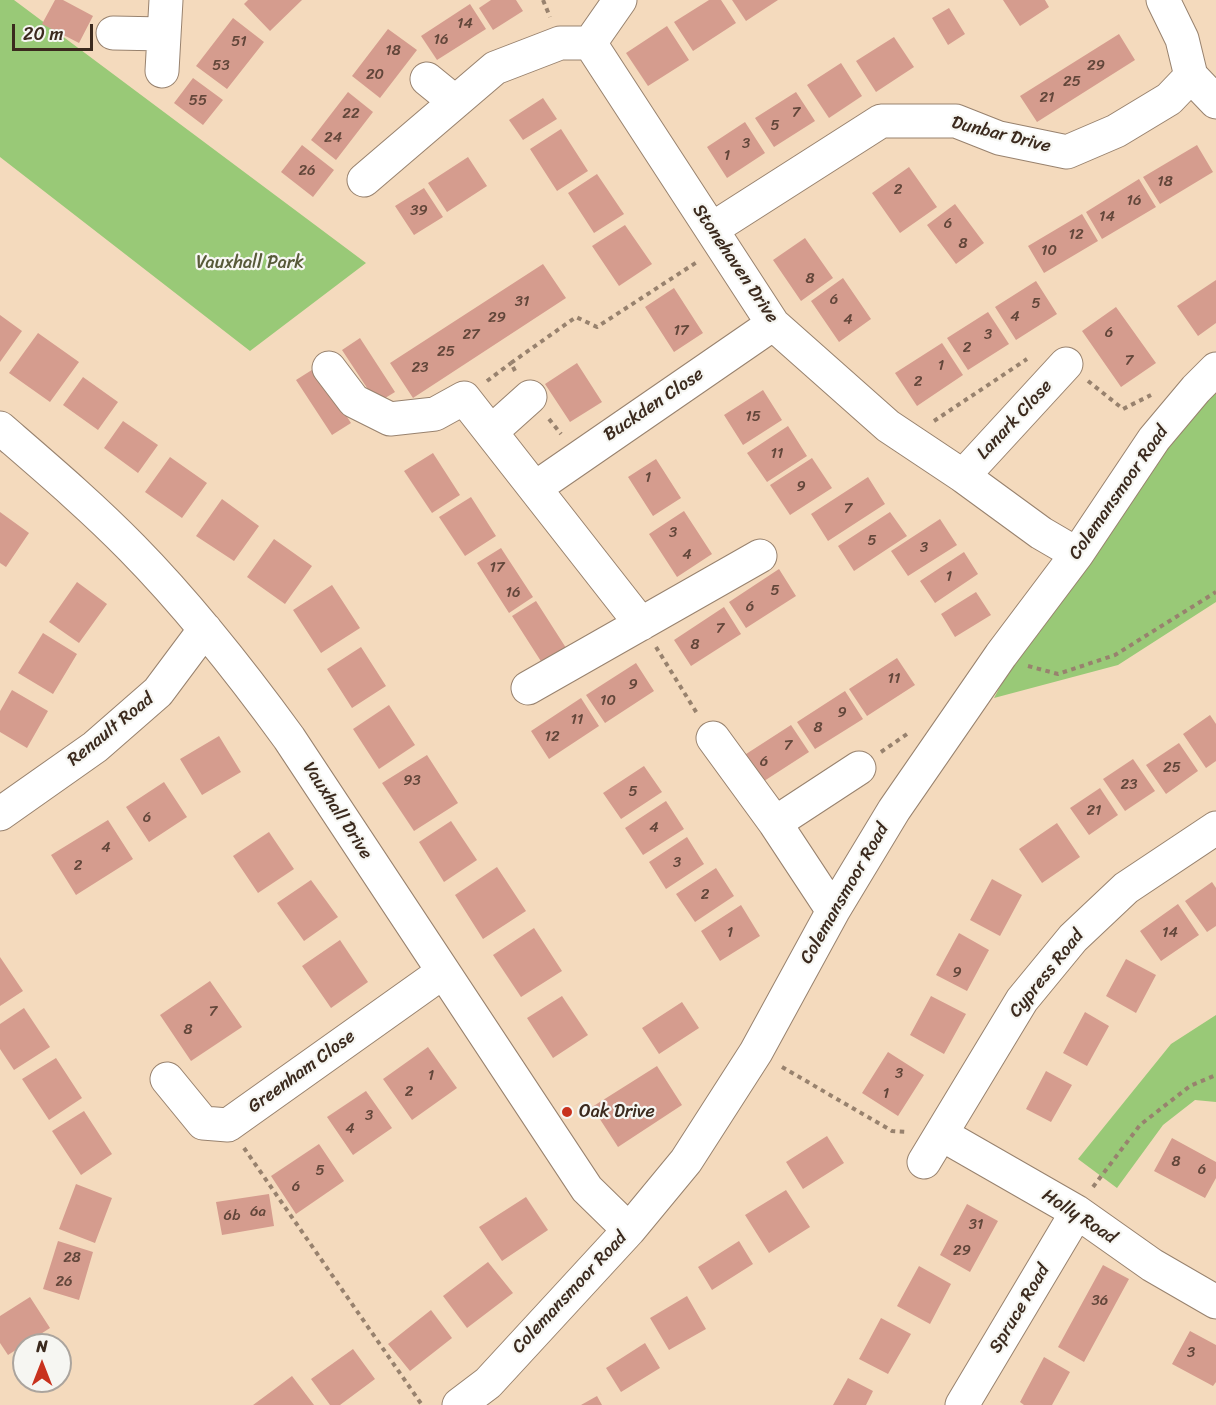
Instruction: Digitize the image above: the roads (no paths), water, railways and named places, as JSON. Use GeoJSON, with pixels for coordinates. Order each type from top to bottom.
{"type":"FeatureCollection","features":[{"type":"Feature","properties":{"kind":"street"},"geometry":{"type":"LineString","coordinates":[[162,70],[166,0]]}},
{"type":"Feature","properties":{"kind":"street"},"geometry":{"type":"LineString","coordinates":[[364,180],[495,68],[560,43],[590,44],[620,0]]}},
{"type":"Feature","properties":{"kind":"street"},"geometry":{"type":"LineString","coordinates":[[1162,0],[1182,39],[1191,76],[1216,102]]}},
{"type":"Feature","properties":{"kind":"street"},"geometry":{"type":"LineString","coordinates":[[113,33],[164,34]]}},
{"type":"Feature","properties":{"kind":"street","name":"Stonehaven Drive"},"geometry":{"type":"LineString","coordinates":[[590,44],[773,324],[888,426],[963,476],[1041,533],[1077,554]]}},
{"type":"Feature","properties":{"kind":"street","name":"Dunbar Drive"},"geometry":{"type":"LineString","coordinates":[[716,238],[881,121],[956,121],[999,138],[1067,152],[1125,126],[1169,99],[1191,76]]}},
{"type":"Feature","properties":{"kind":"street"},"geometry":{"type":"LineString","coordinates":[[427,79],[454,101]]}},
{"type":"Feature","properties":{"kind":"street","name":"Buckden Close"},"geometry":{"type":"LineString","coordinates":[[535,488],[773,324]]}},
{"type":"Feature","properties":{"kind":"street","name":"Lanark Close"},"geometry":{"type":"LineString","coordinates":[[963,476],[1066,364]]}},
{"type":"Feature","properties":{"kind":"street"},"geometry":{"type":"LineString","coordinates":[[329,368],[354,401],[390,419],[435,414],[464,398],[641,624]]}},
{"type":"Feature","properties":{"kind":"street","name":"Colemansmoor Road"},"geometry":{"type":"LineString","coordinates":[[459,1405],[488,1383],[629,1230],[686,1161],[756,1052],[833,911],[894,810],[1001,656],[1077,554],[1154,439],[1216,369]]}},
{"type":"Feature","properties":{"kind":"street"},"geometry":{"type":"LineString","coordinates":[[492,432],[530,397]]}},
{"type":"Feature","properties":{"kind":"street","name":"Vauxhall Drive"},"geometry":{"type":"LineString","coordinates":[[0,428],[132,548],[240,671],[290,738],[587,1189],[629,1230]]}},
{"type":"Feature","properties":{"kind":"street"},"geometry":{"type":"LineString","coordinates":[[528,688],[760,556]]}},
{"type":"Feature","properties":{"kind":"street","name":"Renault Road"},"geometry":{"type":"LineString","coordinates":[[0,814],[95,747],[158,692],[205,629]]}},
{"type":"Feature","properties":{"kind":"street"},"geometry":{"type":"LineString","coordinates":[[713,738],[775,823],[833,911]]}},
{"type":"Feature","properties":{"kind":"street"},"geometry":{"type":"LineString","coordinates":[[775,823],[859,768]]}},
{"type":"Feature","properties":{"kind":"street","name":"Cypress Road"},"geometry":{"type":"LineString","coordinates":[[924,1162],[1022,1000],[1073,938],[1126,888],[1216,828]]}},
{"type":"Feature","properties":{"kind":"street","name":"Greenham Close"},"geometry":{"type":"LineString","coordinates":[[167,1078],[203,1123],[228,1125],[443,972]]}},
{"type":"Feature","properties":{"kind":"street","name":"Holly Road"},"geometry":{"type":"LineString","coordinates":[[941,1134],[1077,1212],[1152,1265],[1216,1302]]}},
{"type":"Feature","properties":{"kind":"street","name":"Spruce Road"},"geometry":{"type":"LineString","coordinates":[[962,1405],[1077,1212]]}},
{"type":"Feature","properties":{"kind":"place","name":"Oak Drive"},"geometry":{"type":"Point","coordinates":[567,1112]}},
{"type":"Feature","properties":{"kind":"park label","name":"Vauxhall Park"},"geometry":{"type":"Point","coordinates":[250,263]}}]}
